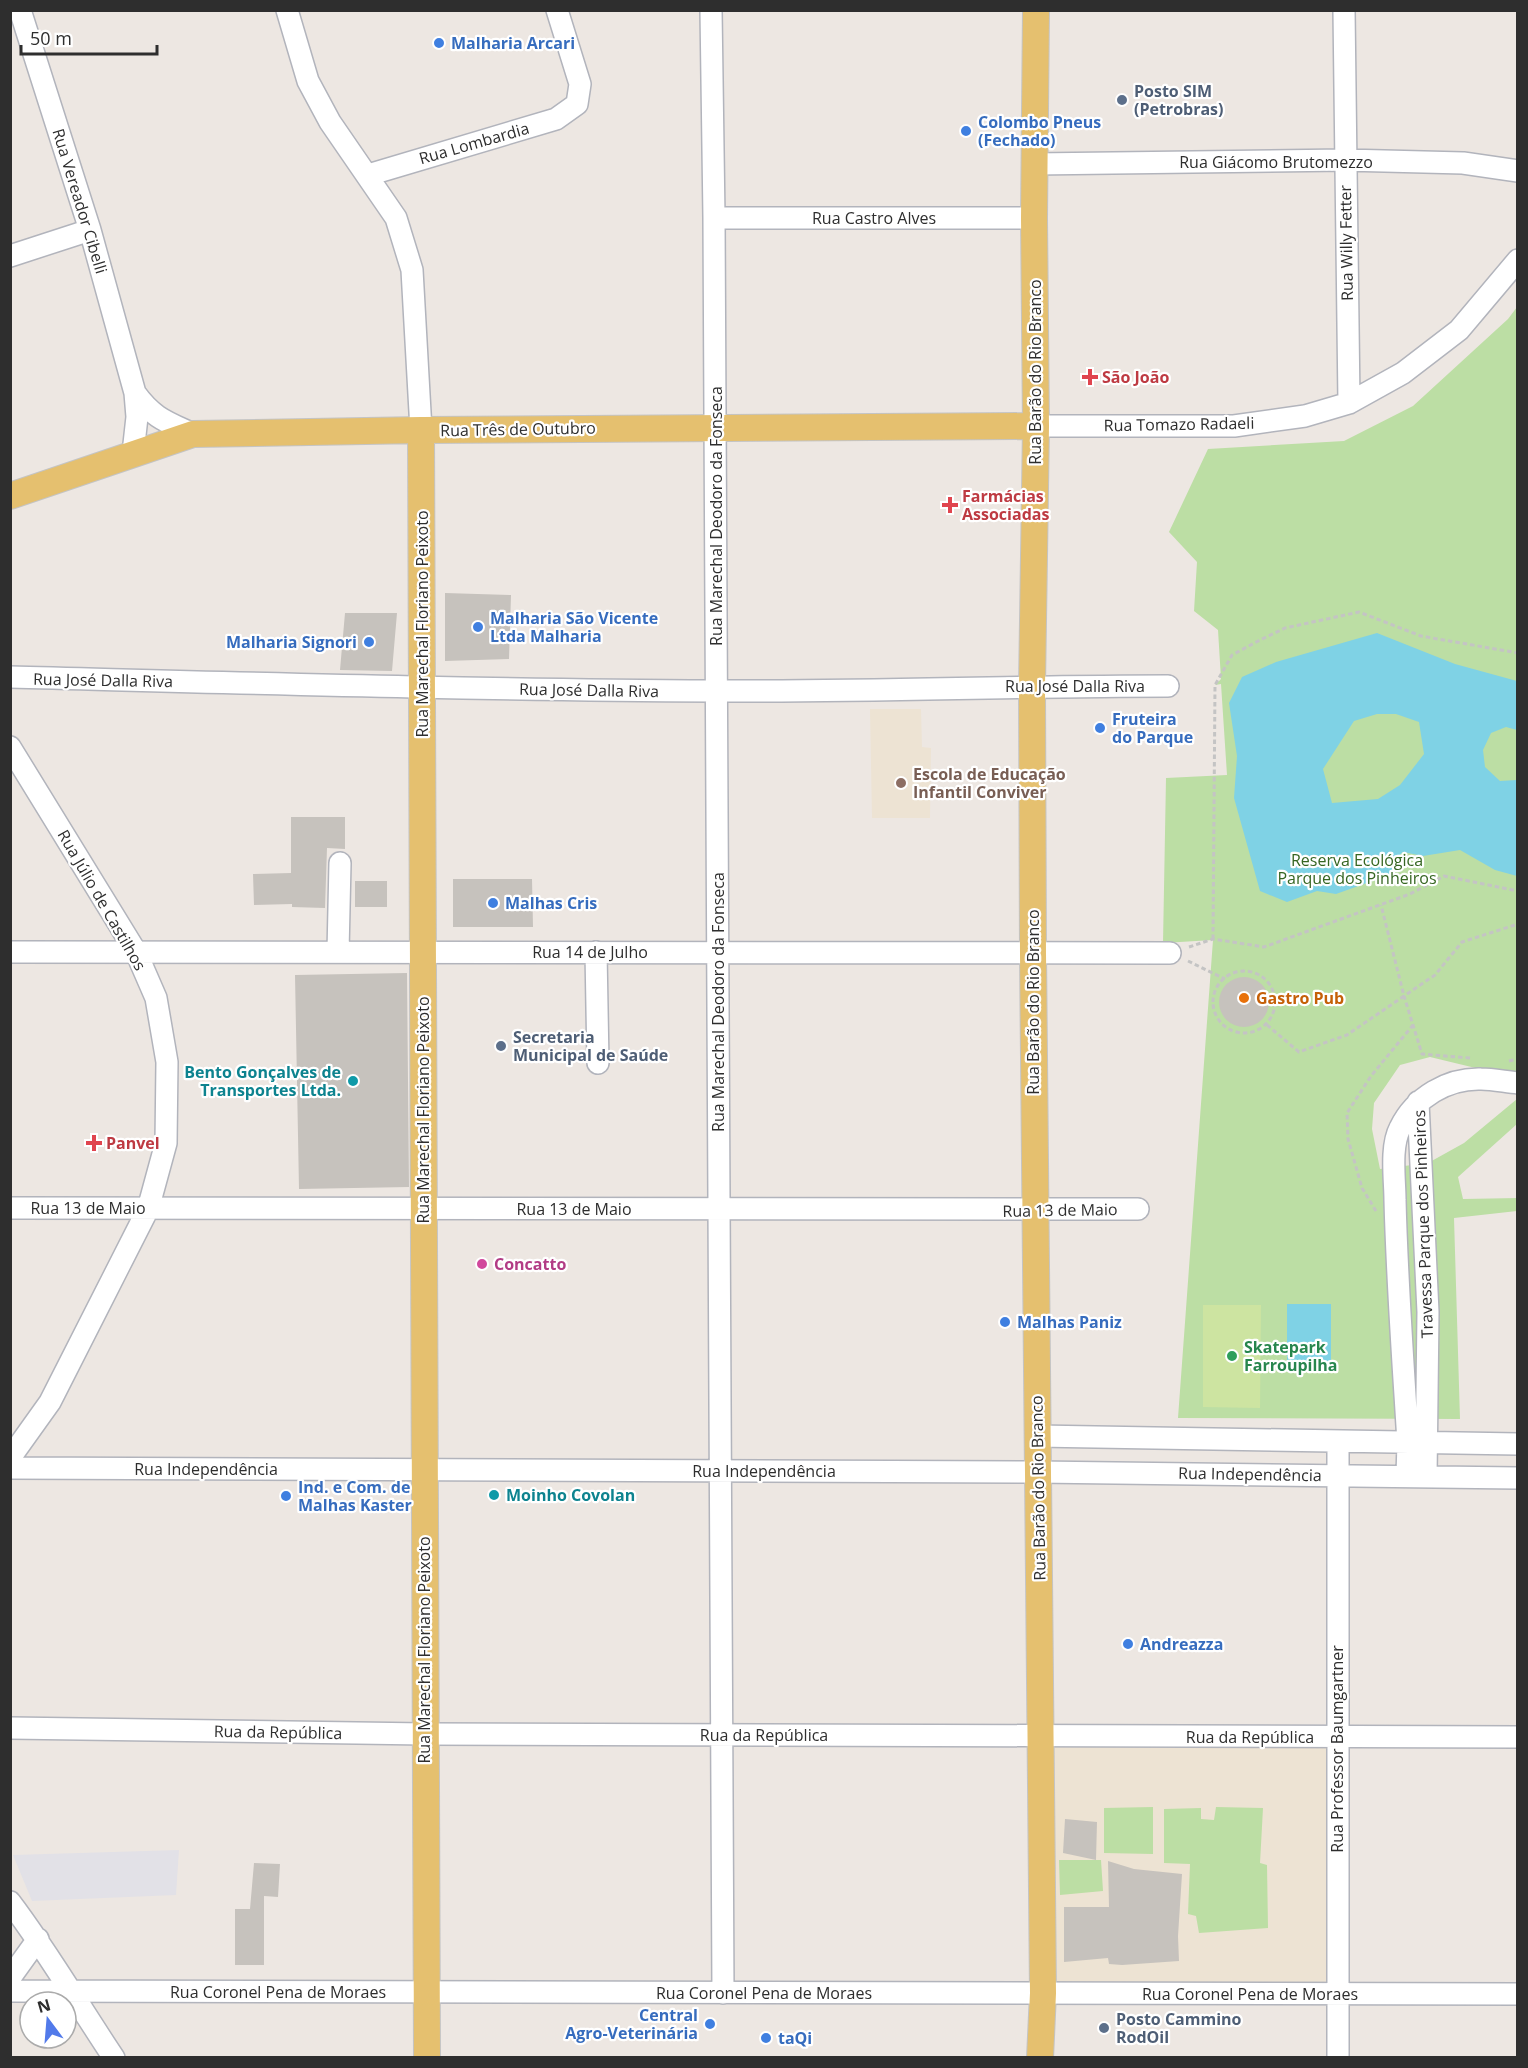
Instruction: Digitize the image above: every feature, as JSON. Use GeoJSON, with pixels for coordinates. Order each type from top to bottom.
{"type":"FeatureCollection","features":[{"type":"Feature","properties":{"kind":"main road","name":"Rua Barão do Rio Branco"},"geometry":{"type":"LineString","coordinates":[[1036,10],[1034,164],[1036,426],[1032,686],[1043,1993],[1040,2058]]}},
{"type":"Feature","properties":{"kind":"main road","name":"Rua Três de Outubro"},"geometry":{"type":"LineString","coordinates":[[10,496],[193,434],[716,427],[1036,426]]}},
{"type":"Feature","properties":{"kind":"main road","name":"Rua Marechal Floriano Peixoto"},"geometry":{"type":"LineString","coordinates":[[421,430],[424,1734],[427,2058]]}},
{"type":"Feature","properties":{"kind":"street","name":"Rua Vereador Cibelli"},"geometry":{"type":"LineString","coordinates":[[20,10],[90,230],[135,393],[137,417],[133,453]]}},
{"type":"Feature","properties":{"kind":"street","name":"Rua Marechal Floriano Peixoto"},"geometry":{"type":"LineString","coordinates":[[287,10],[308,81],[330,122],[396,218],[412,270],[421,430]]}},
{"type":"Feature","properties":{"kind":"street","name":"Rua Lombardia"},"geometry":{"type":"LineString","coordinates":[[368,175],[556,119],[577,104],[580,84],[557,10]]}},
{"type":"Feature","properties":{"kind":"street","name":"Rua Marechal Deodoro da Fonseca"},"geometry":{"type":"LineString","coordinates":[[711,10],[716,427],[723,1993]]}},
{"type":"Feature","properties":{"kind":"street","name":"Rua Willy Fetter"},"geometry":{"type":"LineString","coordinates":[[1344,10],[1349,403]]}},
{"type":"Feature","properties":{"kind":"street","name":"Rua Giácomo Brutomezzo"},"geometry":{"type":"LineString","coordinates":[[1034,164],[1345,160],[1463,163],[1518,171]]}},
{"type":"Feature","properties":{"kind":"street","name":"Rua Castro Alves"},"geometry":{"type":"LineString","coordinates":[[714,218],[1034,218]]}},
{"type":"Feature","properties":{"kind":"street"},"geometry":{"type":"LineString","coordinates":[[10,256],[90,230]]}},
{"type":"Feature","properties":{"kind":"street","name":"Rua Tomazo Radaeli"},"geometry":{"type":"LineString","coordinates":[[1036,426],[1234,426],[1305,416],[1349,403],[1403,373],[1459,330],[1518,260]]}},
{"type":"Feature","properties":{"kind":"street","name":"Rua Vereador Cibelli"},"geometry":{"type":"LineString","coordinates":[[135,393],[146,408],[161,420],[193,434]]}},
{"type":"Feature","properties":{"kind":"street","name":"Rua José Dalla Riva"},"geometry":{"type":"LineString","coordinates":[[10,677],[422,688],[717,691],[1167,686]]}},
{"type":"Feature","properties":{"kind":"street","name":"Rua Júlio de Castilhos"},"geometry":{"type":"LineString","coordinates":[[10,747],[136,952],[156,998],[167,1062],[166,1143],[148,1209],[50,1402],[10,1458]]}},
{"type":"Feature","properties":{"kind":"street"},"geometry":{"type":"LineString","coordinates":[[338,952],[340,863]]}},
{"type":"Feature","properties":{"kind":"street","name":"Rua 14 de Julho"},"geometry":{"type":"LineString","coordinates":[[10,952],[1170,953]]}},
{"type":"Feature","properties":{"kind":"street"},"geometry":{"type":"LineString","coordinates":[[596,952],[598,1063]]}},
{"type":"Feature","properties":{"kind":"street","name":"Travessa Parque dos Pinheiros"},"geometry":{"type":"LineString","coordinates":[[1417,1477],[1418,1442],[1396,1246],[1394,1155],[1399,1129],[1418,1102],[1433,1091],[1457,1081],[1481,1078],[1518,1083]]}},
{"type":"Feature","properties":{"kind":"street","name":"Rua 13 de Maio"},"geometry":{"type":"LineString","coordinates":[[10,1208],[1138,1209]]}},
{"type":"Feature","properties":{"kind":"street"},"geometry":{"type":"LineString","coordinates":[[1037,1436],[1518,1444]]}},
{"type":"Feature","properties":{"kind":"street","name":"Rua Professor Baumgartner"},"geometry":{"type":"LineString","coordinates":[[1338,1441],[1338,2058]]}},
{"type":"Feature","properties":{"kind":"street","name":"Rua Independência"},"geometry":{"type":"LineString","coordinates":[[10,1468],[1038,1472],[1518,1478]]}},
{"type":"Feature","properties":{"kind":"street","name":"Rua da República"},"geometry":{"type":"LineString","coordinates":[[10,1728],[424,1734],[1518,1737]]}},
{"type":"Feature","properties":{"kind":"street"},"geometry":{"type":"LineString","coordinates":[[10,1902],[38,1939],[68,1990]]}},
{"type":"Feature","properties":{"kind":"street"},"geometry":{"type":"LineString","coordinates":[[10,1978],[38,1939]]}},
{"type":"Feature","properties":{"kind":"street","name":"Rua Coronel Pena de Moraes"},"geometry":{"type":"LineString","coordinates":[[78,1991],[1518,1994]]}},
{"type":"Feature","properties":{"kind":"street"},"geometry":{"type":"LineString","coordinates":[[78,2004],[114,2058]]}},
{"type":"Feature","properties":{"kind":"path"},"geometry":{"type":"LineString","coordinates":[[1213,939],[1215,685],[1232,655],[1285,628],[1359,612],[1421,636],[1518,653]]}},
{"type":"Feature","properties":{"kind":"path"},"geometry":{"type":"LineString","coordinates":[[1170,953],[1213,939],[1264,947],[1410,894],[1444,876],[1518,891]]}},
{"type":"Feature","properties":{"kind":"path"},"geometry":{"type":"LineString","coordinates":[[1381,904],[1404,996],[1422,1054],[1476,1059]]}},
{"type":"Feature","properties":{"kind":"path"},"geometry":{"type":"LineString","coordinates":[[1267,1025],[1299,1052],[1347,1035],[1436,975],[1462,942],[1518,924]]}},
{"type":"Feature","properties":{"kind":"path"},"geometry":{"type":"LineString","coordinates":[[1170,953],[1225,979]]}},
{"type":"Feature","properties":{"kind":"path"},"geometry":{"type":"LineString","coordinates":[[1252,971],[1270,983],[1276,1005],[1267,1025],[1247,1035],[1226,1029],[1213,1011],[1215,990],[1230,974],[1252,971]]}},
{"type":"Feature","properties":{"kind":"path"},"geometry":{"type":"LineString","coordinates":[[1379,1217],[1362,1188],[1348,1139],[1347,1113],[1371,1076],[1413,1025]]}},
{"type":"Feature","properties":{"kind":"path"},"geometry":{"type":"LineString","coordinates":[[1508,1061],[1518,1059]]}},
{"type":"Feature","properties":{"kind":"shaded area","name":"Escola de Educação Infantil Conviver"},"geometry":{"type":"Polygon","coordinates":[[[870,709],[921,709],[922,747],[931,748],[930,818],[872,818],[870,709]]]}},
{"type":"Feature","properties":{"kind":"shaded area"},"geometry":{"type":"Polygon","coordinates":[[[1052,1740],[1328,1745],[1326,1985],[1048,1987],[1052,1740]]]}},
{"type":"Feature","properties":{"kind":"shaded area"},"geometry":{"type":"Polygon","coordinates":[[[179,1850],[176,1895],[32,1901],[13,1855],[179,1850]]]}},
{"type":"Feature","properties":{"kind":"green space","name":"Reserva Ecológica Parque dos Pinheiros"},"geometry":{"type":"Polygon","coordinates":[[[1517,307],[1517,1078],[1430,1057],[1400,1065],[1374,1103],[1372,1129],[1380,1169],[1428,1163],[1464,1143],[1517,1099],[1517,1124],[1458,1177],[1463,1199],[1518,1198],[1517,1211],[1454,1218],[1460,1419],[1178,1418],[1213,940],[1163,943],[1166,778],[1227,775],[1221,684],[1215,685],[1221,679],[1218,630],[1194,611],[1197,562],[1169,532],[1208,449],[1344,441],[1413,406],[1508,319],[1517,307]]]}},
{"type":"Feature","properties":{"kind":"green space","name":"Skatepark Farroupilha"},"geometry":{"type":"Polygon","coordinates":[[[1203,1305],[1261,1305],[1260,1408],[1203,1407],[1203,1305]]]}},
{"type":"Feature","properties":{"kind":"green space"},"geometry":{"type":"Polygon","coordinates":[[[1153,1807],[1153,1854],[1104,1853],[1104,1808],[1153,1807]]]}},
{"type":"Feature","properties":{"kind":"green space"},"geometry":{"type":"Polygon","coordinates":[[[1216,1807],[1263,1808],[1260,1863],[1267,1865],[1268,1928],[1199,1933],[1196,1916],[1188,1914],[1190,1864],[1164,1863],[1164,1809],[1201,1808],[1201,1819],[1214,1820],[1216,1807]]]}},
{"type":"Feature","properties":{"kind":"green space"},"geometry":{"type":"Polygon","coordinates":[[[1059,1860],[1101,1860],[1103,1891],[1060,1895],[1059,1860]]]}},
{"type":"Feature","properties":{"kind":"water"},"geometry":{"type":"Polygon","coordinates":[[[1377,633],[1455,664],[1517,681],[1517,730],[1506,727],[1491,733],[1483,750],[1485,767],[1500,781],[1517,780],[1517,876],[1495,870],[1460,850],[1423,856],[1403,852],[1393,861],[1392,874],[1336,894],[1317,891],[1287,902],[1260,891],[1234,798],[1237,756],[1229,703],[1242,677],[1276,662],[1377,633]],[[1377,714],[1354,721],[1323,769],[1332,803],[1378,799],[1400,785],[1424,754],[1419,722],[1396,714],[1377,714]]]}},
{"type":"Feature","properties":{"kind":"water"},"geometry":{"type":"Polygon","coordinates":[[[1287,1304],[1331,1304],[1331,1372],[1287,1372],[1287,1304]]]}},
{"type":"Feature","properties":{"kind":"building","name":"Malharia São Vicente Ltda Malharia"},"geometry":{"type":"Polygon","coordinates":[[[445,593],[511,595],[509,659],[445,661],[445,593]]]}},
{"type":"Feature","properties":{"kind":"building","name":"Malharia Signori"},"geometry":{"type":"Polygon","coordinates":[[[345,613],[397,613],[392,671],[340,670],[345,613]]]}},
{"type":"Feature","properties":{"kind":"building"},"geometry":{"type":"Polygon","coordinates":[[[291,817],[345,817],[345,849],[327,848],[325,908],[292,907],[292,904],[254,905],[253,874],[291,873],[291,817]]]}},
{"type":"Feature","properties":{"kind":"building","name":"Malhas Cris"},"geometry":{"type":"Polygon","coordinates":[[[453,879],[532,879],[533,927],[453,927],[453,879]]]}},
{"type":"Feature","properties":{"kind":"building"},"geometry":{"type":"Polygon","coordinates":[[[355,881],[387,881],[387,907],[355,907],[355,881]]]}},
{"type":"Feature","properties":{"kind":"building","name":"Bento Gonçalves de Transportes Ltda."},"geometry":{"type":"Polygon","coordinates":[[[407,973],[409,1187],[299,1189],[295,975],[407,973]]]}},
{"type":"Feature","properties":{"kind":"building","name":"Gastro Pub"},"geometry":{"type":"Polygon","coordinates":[[[1239,977],[1249,977],[1262,984],[1269,997],[1269,1007],[1262,1020],[1249,1027],[1239,1027],[1230,1023],[1223,1016],[1219,1007],[1219,997],[1223,988],[1230,981],[1239,977]]]}},
{"type":"Feature","properties":{"kind":"building"},"geometry":{"type":"Polygon","coordinates":[[[1065,1819],[1097,1822],[1096,1860],[1063,1853],[1065,1819]]]}},
{"type":"Feature","properties":{"kind":"building"},"geometry":{"type":"Polygon","coordinates":[[[1108,1861],[1134,1869],[1182,1874],[1178,1936],[1179,1961],[1122,1965],[1109,1964],[1108,1958],[1064,1962],[1064,1907],[1109,1907],[1108,1861]]]}},
{"type":"Feature","properties":{"kind":"building"},"geometry":{"type":"Polygon","coordinates":[[[254,1863],[280,1864],[278,1897],[264,1896],[264,1965],[235,1965],[235,1909],[250,1909],[254,1863]]]}},
{"type":"Feature","properties":{"kind":"place","name":"Malharia Arcari"},"geometry":{"type":"Point","coordinates":[439,43]}},
{"type":"Feature","properties":{"kind":"place","name":"Posto SIM (Petrobras)"},"geometry":{"type":"Point","coordinates":[1122,100]}},
{"type":"Feature","properties":{"kind":"place","name":"Colombo Pneus (Fechado)"},"geometry":{"type":"Point","coordinates":[966,131]}},
{"type":"Feature","properties":{"kind":"place","name":"São João"},"geometry":{"type":"Point","coordinates":[1090,377]}},
{"type":"Feature","properties":{"kind":"place","name":"Farmácias Associadas"},"geometry":{"type":"Point","coordinates":[950,505]}},
{"type":"Feature","properties":{"kind":"place","name":"Malharia São Vicente Ltda Malharia"},"geometry":{"type":"Point","coordinates":[478,627]}},
{"type":"Feature","properties":{"kind":"place","name":"Malharia Signori"},"geometry":{"type":"Point","coordinates":[369,642]}},
{"type":"Feature","properties":{"kind":"place","name":"Fruteira do Parque"},"geometry":{"type":"Point","coordinates":[1100,728]}},
{"type":"Feature","properties":{"kind":"place","name":"Escola de Educação Infantil Conviver"},"geometry":{"type":"Point","coordinates":[901,783]}},
{"type":"Feature","properties":{"kind":"place","name":"Malhas Cris"},"geometry":{"type":"Point","coordinates":[493,903]}},
{"type":"Feature","properties":{"kind":"place","name":"Gastro Pub"},"geometry":{"type":"Point","coordinates":[1244,998]}},
{"type":"Feature","properties":{"kind":"place","name":"Secretaria Municipal de Saúde"},"geometry":{"type":"Point","coordinates":[501,1046]}},
{"type":"Feature","properties":{"kind":"place","name":"Bento Gonçalves de Transportes Ltda."},"geometry":{"type":"Point","coordinates":[353,1081]}},
{"type":"Feature","properties":{"kind":"place","name":"Panvel"},"geometry":{"type":"Point","coordinates":[94,1143]}},
{"type":"Feature","properties":{"kind":"place","name":"Concatto"},"geometry":{"type":"Point","coordinates":[482,1264]}},
{"type":"Feature","properties":{"kind":"place","name":"Malhas Paniz"},"geometry":{"type":"Point","coordinates":[1005,1322]}},
{"type":"Feature","properties":{"kind":"place","name":"Skatepark Farroupilha"},"geometry":{"type":"Point","coordinates":[1232,1356]}},
{"type":"Feature","properties":{"kind":"place","name":"Moinho Covolan"},"geometry":{"type":"Point","coordinates":[494,1495]}},
{"type":"Feature","properties":{"kind":"place","name":"Ind. e Com. de Malhas Kaster"},"geometry":{"type":"Point","coordinates":[286,1496]}},
{"type":"Feature","properties":{"kind":"place","name":"Andreazza"},"geometry":{"type":"Point","coordinates":[1128,1644]}},
{"type":"Feature","properties":{"kind":"place","name":"Central Agro-Veterinária"},"geometry":{"type":"Point","coordinates":[710,2024]}},
{"type":"Feature","properties":{"kind":"place","name":"Posto Cammino RodOil"},"geometry":{"type":"Point","coordinates":[1104,2028]}},
{"type":"Feature","properties":{"kind":"place","name":"taQi"},"geometry":{"type":"Point","coordinates":[766,2038]}}]}
